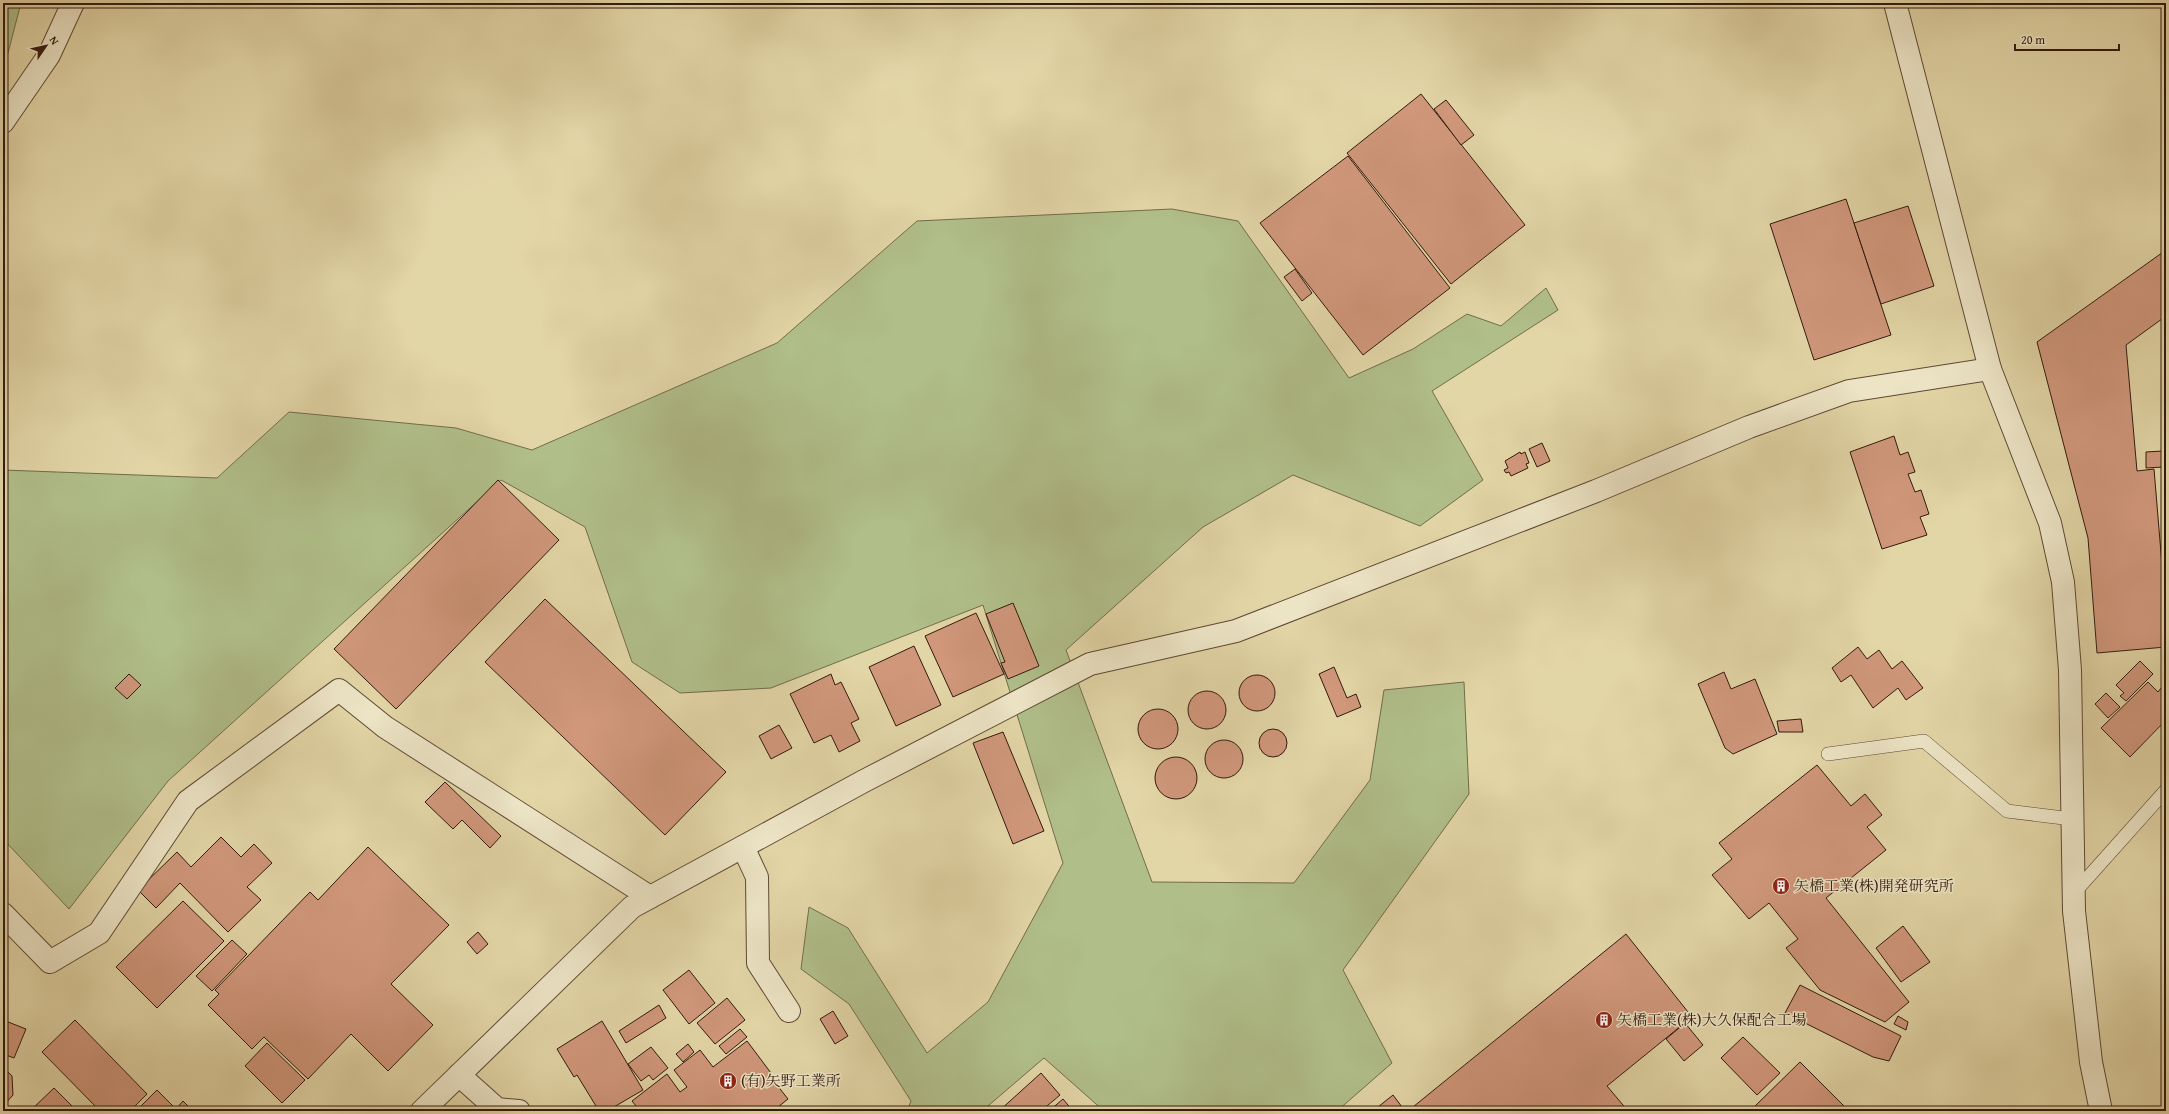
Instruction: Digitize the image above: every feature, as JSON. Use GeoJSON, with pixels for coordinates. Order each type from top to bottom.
{"type":"FeatureCollection","features":[{"type":"Feature","properties":{"kind":"street"},"geometry":{"type":"LineString","coordinates":[[3,122],[49,55],[72,3]]}},
{"type":"Feature","properties":{"kind":"street"},"geometry":{"type":"LineString","coordinates":[[1894,3],[1990,369],[2050,523],[2063,582],[2070,670],[2074,911],[2091,1062],[2101,1111]]}},
{"type":"Feature","properties":{"kind":"street"},"geometry":{"type":"LineString","coordinates":[[422,1111],[632,907],[864,781],[1090,664],[1236,631],[1596,491],[1749,427],[1849,391],[1990,369]]}},
{"type":"Feature","properties":{"kind":"street"},"geometry":{"type":"LineString","coordinates":[[3,914],[50,962],[99,934],[188,801],[338,690],[386,727],[650,897]]}},
{"type":"Feature","properties":{"kind":"street"},"geometry":{"type":"LineString","coordinates":[[743,847],[757,877],[758,964],[789,1011]]}},
{"type":"Feature","properties":{"kind":"street"},"geometry":{"type":"LineString","coordinates":[[459,1075],[496,1110],[519,1111]]}},
{"type":"Feature","properties":{"kind":"lane"},"geometry":{"type":"LineString","coordinates":[[1828,754],[1924,741],[2007,810],[2072,819]]}},
{"type":"Feature","properties":{"kind":"lane"},"geometry":{"type":"LineString","coordinates":[[2074,893],[2166,790]]}},
{"type":"Feature","properties":{"kind":"green space"},"geometry":{"type":"Polygon","coordinates":[[[3,3],[21,3],[3,72],[3,3]]]}},
{"type":"Feature","properties":{"kind":"green space"},"geometry":{"type":"Polygon","coordinates":[[[1172,209],[1238,221],[1349,378],[1413,349],[1467,314],[1501,326],[1546,288],[1558,310],[1432,391],[1483,480],[1420,526],[1293,475],[1203,527],[1066,650],[1152,882],[1294,883],[1370,780],[1384,690],[1464,682],[1469,794],[1343,970],[1392,1063],[1337,1111],[1104,1111],[1044,1058],[982,1111],[907,1111],[911,1101],[849,1004],[801,969],[809,907],[848,928],[927,1053],[988,1002],[1063,863],[983,605],[771,688],[680,693],[632,662],[585,527],[501,480],[168,781],[69,909],[3,839],[3,470],[217,478],[289,412],[456,428],[532,450],[777,343],[917,221],[1172,209]]]}},
{"type":"Feature","properties":{"kind":"building"},"geometry":{"type":"Polygon","coordinates":[[[1421,94],[1525,225],[1451,284],[1347,153],[1421,94]]]}},
{"type":"Feature","properties":{"kind":"building"},"geometry":{"type":"Polygon","coordinates":[[[1446,100],[1474,135],[1461,145],[1434,109],[1446,100]]]}},
{"type":"Feature","properties":{"kind":"building"},"geometry":{"type":"Polygon","coordinates":[[[1348,156],[1450,288],[1363,355],[1260,223],[1348,156]]]}},
{"type":"Feature","properties":{"kind":"building"},"geometry":{"type":"Polygon","coordinates":[[[1846,199],[1891,335],[1814,360],[1770,224],[1846,199]]]}},
{"type":"Feature","properties":{"kind":"building"},"geometry":{"type":"Polygon","coordinates":[[[1908,206],[1934,286],[1881,304],[1854,223],[1908,206]]]}},
{"type":"Feature","properties":{"kind":"building"},"geometry":{"type":"Polygon","coordinates":[[[2166,250],[2166,316],[2126,345],[2137,471],[2154,469],[2166,613],[2166,647],[2097,653],[2088,538],[2037,342],[2166,250]]]}},
{"type":"Feature","properties":{"kind":"building"},"geometry":{"type":"Polygon","coordinates":[[[1295,269],[1312,293],[1302,301],[1284,277],[1295,269]]]}},
{"type":"Feature","properties":{"kind":"building"},"geometry":{"type":"Polygon","coordinates":[[[1894,436],[1900,455],[1908,452],[1915,472],[1908,474],[1915,492],[1921,490],[1929,514],[1920,517],[1927,535],[1882,549],[1850,452],[1894,436]]]}},
{"type":"Feature","properties":{"kind":"building"},"geometry":{"type":"Polygon","coordinates":[[[1542,443],[1550,461],[1537,467],[1529,449],[1542,443]]]}},
{"type":"Feature","properties":{"kind":"building"},"geometry":{"type":"Polygon","coordinates":[[[2163,451],[2164,455],[2166,453],[2166,466],[2164,464],[2164,467],[2146,468],[2146,452],[2163,451]]]}},
{"type":"Feature","properties":{"kind":"building"},"geometry":{"type":"Polygon","coordinates":[[[1520,452],[1521,454],[1525,452],[1529,463],[1526,464],[1528,468],[1511,476],[1509,472],[1506,473],[1504,470],[1508,468],[1505,461],[1520,452]]]}},
{"type":"Feature","properties":{"kind":"building"},"geometry":{"type":"Polygon","coordinates":[[[498,480],[559,540],[396,709],[334,649],[498,480]]]}},
{"type":"Feature","properties":{"kind":"building"},"geometry":{"type":"Polygon","coordinates":[[[545,599],[726,772],[665,835],[485,662],[545,599]]]}},
{"type":"Feature","properties":{"kind":"building"},"geometry":{"type":"Polygon","coordinates":[[[1013,603],[1039,666],[1008,679],[1001,663],[1005,662],[986,614],[1013,603]]]}},
{"type":"Feature","properties":{"kind":"building"},"geometry":{"type":"Polygon","coordinates":[[[976,613],[1004,674],[953,697],[925,636],[976,613]]]}},
{"type":"Feature","properties":{"kind":"building"},"geometry":{"type":"Polygon","coordinates":[[[914,646],[941,705],[896,726],[869,667],[914,646]]]}},
{"type":"Feature","properties":{"kind":"building"},"geometry":{"type":"Polygon","coordinates":[[[1858,647],[1867,659],[1879,650],[1892,669],[1902,661],[1923,688],[1906,700],[1898,688],[1873,708],[1851,675],[1841,682],[1832,668],[1858,647]]]}},
{"type":"Feature","properties":{"kind":"building"},"geometry":{"type":"Polygon","coordinates":[[[2140,661],[2153,674],[2126,701],[2120,696],[2124,693],[2116,685],[2140,661]]]}},
{"type":"Feature","properties":{"kind":"building"},"geometry":{"type":"Polygon","coordinates":[[[1334,667],[1347,698],[1356,694],[1361,707],[1337,717],[1319,674],[1334,667]]]}},
{"type":"Feature","properties":{"kind":"building"},"geometry":{"type":"Polygon","coordinates":[[[1724,672],[1731,689],[1755,679],[1777,734],[1733,754],[1725,748],[1698,684],[1724,672]]]}},
{"type":"Feature","properties":{"kind":"building"},"geometry":{"type":"Polygon","coordinates":[[[129,674],[141,685],[127,699],[115,688],[129,674]]]}},
{"type":"Feature","properties":{"kind":"building"},"geometry":{"type":"Polygon","coordinates":[[[831,674],[835,685],[841,682],[859,719],[851,723],[860,741],[839,752],[831,735],[814,743],[790,694],[831,674]]]}},
{"type":"Feature","properties":{"kind":"building"},"geometry":{"type":"Polygon","coordinates":[[[1257,675],[1270,680],[1275,693],[1270,706],[1257,711],[1244,706],[1239,693],[1244,680],[1257,675]]]}},
{"type":"Feature","properties":{"kind":"building"},"geometry":{"type":"Polygon","coordinates":[[[2148,682],[2158,692],[2161,688],[2166,693],[2166,720],[2130,757],[2101,728],[2148,682]]]}},
{"type":"Feature","properties":{"kind":"building"},"geometry":{"type":"Polygon","coordinates":[[[1207,691],[1220,697],[1226,710],[1220,723],[1207,729],[1194,723],[1188,710],[1194,697],[1207,691]]]}},
{"type":"Feature","properties":{"kind":"building"},"geometry":{"type":"Polygon","coordinates":[[[2106,693],[2120,707],[2108,718],[2095,704],[2106,693]]]}},
{"type":"Feature","properties":{"kind":"building"},"geometry":{"type":"Polygon","coordinates":[[[1154,709],[1162,709],[1169,712],[1175,718],[1178,729],[1175,740],[1169,746],[1162,749],[1154,749],[1147,746],[1141,740],[1138,733],[1138,725],[1141,718],[1147,712],[1154,709]]]}},
{"type":"Feature","properties":{"kind":"building"},"geometry":{"type":"Polygon","coordinates":[[[1801,719],[1803,732],[1779,732],[1777,721],[1801,719]]]}},
{"type":"Feature","properties":{"kind":"building"},"geometry":{"type":"Polygon","coordinates":[[[779,725],[792,748],[771,759],[759,736],[779,725]]]}},
{"type":"Feature","properties":{"kind":"building"},"geometry":{"type":"Polygon","coordinates":[[[1273,729],[1283,733],[1287,743],[1283,753],[1273,757],[1263,753],[1259,743],[1263,733],[1273,729]]]}},
{"type":"Feature","properties":{"kind":"building"},"geometry":{"type":"Polygon","coordinates":[[[1003,732],[1044,831],[1013,844],[973,743],[1003,732]]]}},
{"type":"Feature","properties":{"kind":"building"},"geometry":{"type":"Polygon","coordinates":[[[1220,740],[1228,740],[1238,745],[1242,752],[1242,766],[1238,773],[1228,778],[1220,778],[1210,773],[1208,770],[1205,763],[1205,755],[1210,745],[1213,743],[1220,740]]]}},
{"type":"Feature","properties":{"kind":"building"},"geometry":{"type":"Polygon","coordinates":[[[1172,757],[1180,757],[1188,760],[1194,766],[1197,778],[1194,790],[1188,796],[1180,799],[1172,799],[1164,796],[1158,790],[1155,782],[1155,774],[1158,766],[1164,760],[1172,757]]]}},
{"type":"Feature","properties":{"kind":"building","name":"矢橋工業(株)開発研究所"},"geometry":{"type":"Polygon","coordinates":[[[1817,765],[1851,806],[1865,794],[1882,815],[1867,827],[1886,850],[1826,898],[1909,1002],[1885,1022],[1820,990],[1786,948],[1798,939],[1769,903],[1749,919],[1712,875],[1732,859],[1719,843],[1817,765]]]}},
{"type":"Feature","properties":{"kind":"building"},"geometry":{"type":"Polygon","coordinates":[[[445,782],[501,836],[490,848],[462,820],[453,829],[425,802],[445,782]]]}},
{"type":"Feature","properties":{"kind":"building"},"geometry":{"type":"Polygon","coordinates":[[[221,837],[241,857],[254,844],[272,863],[247,887],[261,900],[228,932],[180,883],[156,908],[138,890],[177,852],[191,867],[221,837]]]}},
{"type":"Feature","properties":{"kind":"building"},"geometry":{"type":"Polygon","coordinates":[[[368,847],[449,925],[391,984],[433,1025],[388,1071],[351,1034],[308,1079],[264,1037],[252,1049],[208,1005],[219,994],[215,990],[310,892],[318,900],[368,847]]]}},
{"type":"Feature","properties":{"kind":"building"},"geometry":{"type":"Polygon","coordinates":[[[183,901],[224,941],[157,1008],[116,967],[183,901]]]}},
{"type":"Feature","properties":{"kind":"building"},"geometry":{"type":"Polygon","coordinates":[[[1903,926],[1930,962],[1901,982],[1876,948],[1903,926]]]}},
{"type":"Feature","properties":{"kind":"building"},"geometry":{"type":"Polygon","coordinates":[[[478,932],[488,944],[477,954],[467,942],[478,932]]]}},
{"type":"Feature","properties":{"kind":"building","name":"矢橋工業(株)大久保配合工場"},"geometry":{"type":"Polygon","coordinates":[[[1626,934],[1692,1017],[1607,1086],[1628,1111],[1408,1111],[1626,934]]]}},
{"type":"Feature","properties":{"kind":"building"},"geometry":{"type":"Polygon","coordinates":[[[232,940],[247,954],[212,991],[196,976],[232,940]]]}},
{"type":"Feature","properties":{"kind":"building"},"geometry":{"type":"Polygon","coordinates":[[[689,970],[715,1003],[689,1024],[663,990],[689,970]]]}},
{"type":"Feature","properties":{"kind":"building"},"geometry":{"type":"Polygon","coordinates":[[[1800,985],[1901,1036],[1889,1061],[1873,1057],[1785,1013],[1800,985]]]}},
{"type":"Feature","properties":{"kind":"building"},"geometry":{"type":"Polygon","coordinates":[[[727,998],[745,1020],[715,1044],[697,1023],[727,998]]]}},
{"type":"Feature","properties":{"kind":"building"},"geometry":{"type":"Polygon","coordinates":[[[659,1005],[666,1018],[626,1043],[619,1031],[659,1005]]]}},
{"type":"Feature","properties":{"kind":"building"},"geometry":{"type":"Polygon","coordinates":[[[833,1011],[848,1036],[835,1044],[820,1019],[833,1011]]]}},
{"type":"Feature","properties":{"kind":"building"},"geometry":{"type":"Polygon","coordinates":[[[1898,1016],[1908,1022],[1906,1030],[1894,1024],[1898,1016]]]}},
{"type":"Feature","properties":{"kind":"building"},"geometry":{"type":"Polygon","coordinates":[[[3,1020],[26,1029],[14,1058],[3,1054],[3,1020]]]}},
{"type":"Feature","properties":{"kind":"building"},"geometry":{"type":"Polygon","coordinates":[[[75,1020],[147,1094],[130,1111],[100,1111],[42,1052],[75,1020]]]}},
{"type":"Feature","properties":{"kind":"building"},"geometry":{"type":"Polygon","coordinates":[[[602,1021],[643,1090],[607,1111],[599,1111],[577,1075],[574,1077],[557,1049],[602,1021]]]}},
{"type":"Feature","properties":{"kind":"building"},"geometry":{"type":"Polygon","coordinates":[[[1685,1023],[1703,1045],[1684,1061],[1666,1039],[1685,1023]]]}},
{"type":"Feature","properties":{"kind":"building"},"geometry":{"type":"Polygon","coordinates":[[[740,1029],[747,1037],[726,1054],[719,1046],[740,1029]]]}},
{"type":"Feature","properties":{"kind":"building"},"geometry":{"type":"Polygon","coordinates":[[[1743,1037],[1780,1073],[1757,1095],[1721,1058],[1743,1037]]]}},
{"type":"Feature","properties":{"kind":"building","name":"(有)矢野工業所"},"geometry":{"type":"Polygon","coordinates":[[[747,1041],[771,1073],[769,1075],[788,1099],[773,1111],[640,1111],[632,1101],[667,1074],[680,1092],[687,1087],[674,1070],[700,1050],[713,1067],[747,1041]]]}},
{"type":"Feature","properties":{"kind":"building"},"geometry":{"type":"Polygon","coordinates":[[[267,1043],[305,1080],[282,1103],[245,1066],[267,1043]]]}},
{"type":"Feature","properties":{"kind":"building"},"geometry":{"type":"Polygon","coordinates":[[[688,1044],[694,1052],[683,1062],[676,1054],[688,1044]]]}},
{"type":"Feature","properties":{"kind":"building"},"geometry":{"type":"Polygon","coordinates":[[[651,1047],[668,1068],[653,1080],[649,1075],[641,1081],[628,1064],[651,1047]]]}},
{"type":"Feature","properties":{"kind":"building"},"geometry":{"type":"Polygon","coordinates":[[[1800,1062],[1849,1111],[1750,1111],[1800,1062]]]}},
{"type":"Feature","properties":{"kind":"building"},"geometry":{"type":"Polygon","coordinates":[[[3,1067],[12,1076],[13,1095],[3,1106],[3,1067]]]}},
{"type":"Feature","properties":{"kind":"building"},"geometry":{"type":"Polygon","coordinates":[[[1041,1073],[1060,1095],[1041,1111],[999,1111],[1041,1073]]]}},
{"type":"Feature","properties":{"kind":"building"},"geometry":{"type":"Polygon","coordinates":[[[54,1088],[77,1111],[30,1111],[54,1088]]]}},
{"type":"Feature","properties":{"kind":"building"},"geometry":{"type":"Polygon","coordinates":[[[157,1090],[176,1109],[183,1101],[193,1111],[136,1111],[157,1090]]]}},
{"type":"Feature","properties":{"kind":"building"},"geometry":{"type":"Polygon","coordinates":[[[1393,1095],[1405,1111],[1373,1111],[1393,1095]]]}},
{"type":"Feature","properties":{"kind":"building"},"geometry":{"type":"Polygon","coordinates":[[[1063,1099],[1073,1111],[1049,1111],[1063,1099]]]}},
{"type":"Feature","properties":{"kind":"place","name":"矢橋工業(株)開発研究所"},"geometry":{"type":"Point","coordinates":[1781,886]}},
{"type":"Feature","properties":{"kind":"place","name":"矢橋工業(株)大久保配合工場"},"geometry":{"type":"Point","coordinates":[1604,1020]}},
{"type":"Feature","properties":{"kind":"place","name":"(有)矢野工業所"},"geometry":{"type":"Point","coordinates":[728,1081]}}]}
